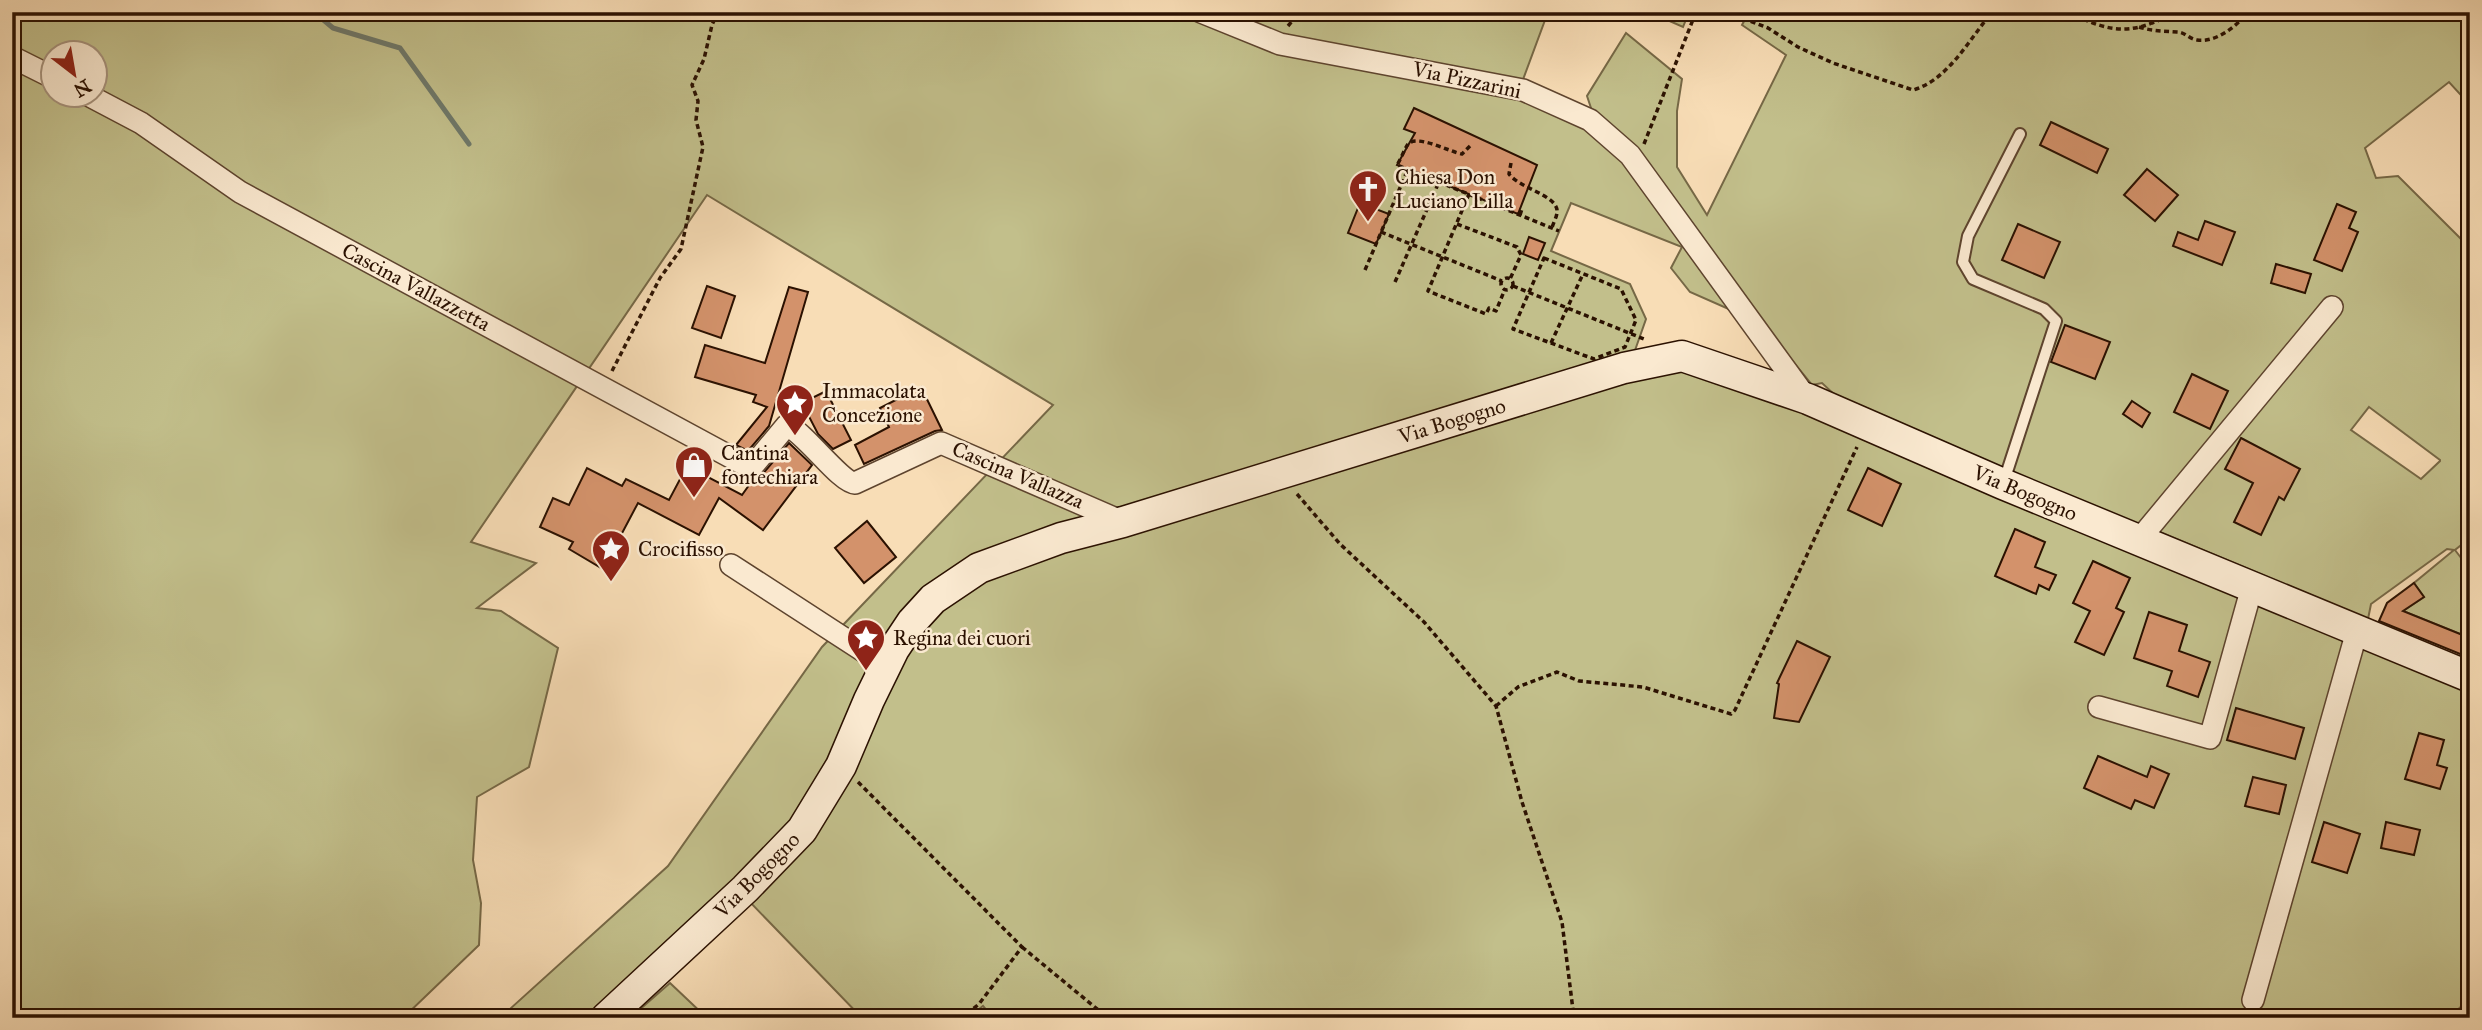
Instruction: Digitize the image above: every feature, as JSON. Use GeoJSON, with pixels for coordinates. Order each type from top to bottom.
{"type":"FeatureCollection","features":[{"type":"Feature","properties":{"kind":"main road","name":"Via Bogogno"},"geometry":{"type":"LineString","coordinates":[[606,1018],[745,889],[802,830],[841,766],[885,666],[912,622],[933,599],[979,568],[1061,538],[1124,522],[1623,368],[1682,356],[1808,399],[2138,541],[2470,677]]}},
{"type":"Feature","properties":{"kind":"street","name":"Via Pizzarini"},"geometry":{"type":"LineString","coordinates":[[1201,12],[1280,44],[1524,90],[1590,120],[1630,155],[1808,399]]}},
{"type":"Feature","properties":{"kind":"street"},"geometry":{"type":"LineString","coordinates":[[12,57],[38,70]]}},
{"type":"Feature","properties":{"kind":"street","name":"Cascina Vallazzetta"},"geometry":{"type":"LineString","coordinates":[[108,105],[141,122],[240,192],[752,468]]}},
{"type":"Feature","properties":{"kind":"street"},"geometry":{"type":"LineString","coordinates":[[2138,541],[2332,307]]}},
{"type":"Feature","properties":{"kind":"street","name":"Cascina Vallazza"},"geometry":{"type":"LineString","coordinates":[[752,468],[787,425],[825,457],[850,483],[941,443],[1124,522]]}},
{"type":"Feature","properties":{"kind":"street"},"geometry":{"type":"LineString","coordinates":[[731,565],[885,666]]}},
{"type":"Feature","properties":{"kind":"street"},"geometry":{"type":"LineString","coordinates":[[2099,707],[2210,738],[2252,587]]}},
{"type":"Feature","properties":{"kind":"street"},"geometry":{"type":"LineString","coordinates":[[2253,1000],[2357,631]]}},
{"type":"Feature","properties":{"kind":"lane"},"geometry":{"type":"LineString","coordinates":[[2003,484],[2056,321],[2044,309],[1973,279],[1963,262],[1968,236],[2020,134]]}},
{"type":"Feature","properties":{"kind":"path"},"geometry":{"type":"LineString","coordinates":[[603,388],[649,298],[681,249],[703,147],[696,120],[698,101],[692,85],[704,59],[712,24],[718,12]]}},
{"type":"Feature","properties":{"kind":"path"},"geometry":{"type":"LineString","coordinates":[[1636,163],[1696,12]]}},
{"type":"Feature","properties":{"kind":"path"},"geometry":{"type":"LineString","coordinates":[[1727,12],[1768,28],[1798,47],[1833,63],[1913,90],[1938,79],[1992,12]]}},
{"type":"Feature","properties":{"kind":"path"},"geometry":{"type":"LineString","coordinates":[[2067,12],[2101,26],[2125,30],[2166,17],[2171,12]]}},
{"type":"Feature","properties":{"kind":"path"},"geometry":{"type":"LineString","coordinates":[[2139,27],[2180,32],[2194,40],[2208,39],[2231,29],[2248,12]]}},
{"type":"Feature","properties":{"kind":"path"},"geometry":{"type":"LineString","coordinates":[[2320,12],[2326,12]]}},
{"type":"Feature","properties":{"kind":"path"},"geometry":{"type":"LineString","coordinates":[[1471,146],[1462,154],[1412,141],[1397,165],[1559,231]]}},
{"type":"Feature","properties":{"kind":"path"},"geometry":{"type":"LineString","coordinates":[[1511,163],[1509,174],[1516,183],[1542,194],[1557,206],[1552,228]]}},
{"type":"Feature","properties":{"kind":"path"},"geometry":{"type":"LineString","coordinates":[[1365,270],[1408,169]]}},
{"type":"Feature","properties":{"kind":"path"},"geometry":{"type":"LineString","coordinates":[[1395,282],[1439,182]]}},
{"type":"Feature","properties":{"kind":"path"},"geometry":{"type":"LineString","coordinates":[[1469,194],[1428,291],[1486,314],[1489,308],[1496,311],[1505,289]]}},
{"type":"Feature","properties":{"kind":"path"},"geometry":{"type":"LineString","coordinates":[[1520,209],[1520,215]]}},
{"type":"Feature","properties":{"kind":"path"},"geometry":{"type":"LineString","coordinates":[[1457,224],[1517,247],[1521,255],[1510,279],[1513,286],[1650,342]]}},
{"type":"Feature","properties":{"kind":"path"},"geometry":{"type":"LineString","coordinates":[[1381,232],[1502,281]]}},
{"type":"Feature","properties":{"kind":"path"},"geometry":{"type":"LineString","coordinates":[[1544,258],[1621,289],[1636,320],[1625,347],[1594,359],[1513,329],[1529,293],[1544,258]]}},
{"type":"Feature","properties":{"kind":"path"},"geometry":{"type":"LineString","coordinates":[[1551,344],[1583,274]]}},
{"type":"Feature","properties":{"kind":"path"},"geometry":{"type":"LineString","coordinates":[[1502,281],[1510,279]]}},
{"type":"Feature","properties":{"kind":"path"},"geometry":{"type":"LineString","coordinates":[[1502,281],[1501,285],[1505,289]]}},
{"type":"Feature","properties":{"kind":"path"},"geometry":{"type":"LineString","coordinates":[[1505,289],[1513,286]]}},
{"type":"Feature","properties":{"kind":"path"},"geometry":{"type":"LineString","coordinates":[[1496,706],[1518,687],[1557,672],[1579,681],[1643,687],[1731,714],[1867,426]]}},
{"type":"Feature","properties":{"kind":"path"},"geometry":{"type":"LineString","coordinates":[[1280,473],[1340,544],[1424,622],[1496,706],[1522,802],[1562,922],[1574,1018]]}},
{"type":"Feature","properties":{"kind":"path"},"geometry":{"type":"LineString","coordinates":[[841,766],[1022,947],[1108,1018]]}},
{"type":"Feature","properties":{"kind":"path"},"geometry":{"type":"LineString","coordinates":[[962,1018],[979,1004],[1022,947]]}},
{"type":"Feature","properties":{"kind":"path"},"geometry":{"type":"LineString","coordinates":[[2453,1018],[2470,1002]]}},
{"type":"Feature","properties":{"kind":"shaded area"},"geometry":{"type":"Polygon","coordinates":[[[12,12],[1193,12],[1526,98],[1588,126],[1623,156],[1740,314],[1690,292],[1671,268],[1682,247],[1571,203],[1551,251],[1630,284],[1646,319],[1633,356],[1067,528],[895,630],[801,809],[746,873],[592,1018],[500,1018],[668,866],[822,647],[1053,405],[707,195],[471,542],[536,563],[477,608],[501,611],[558,648],[529,767],[477,797],[473,860],[481,903],[479,945],[403,1018],[12,1018],[12,12]]]}},
{"type":"Feature","properties":{"kind":"shaded area"},"geometry":{"type":"Polygon","coordinates":[[[1211,12],[1548,12],[1521,85],[1299,44],[1211,12]]]}},
{"type":"Feature","properties":{"kind":"shaded area"},"geometry":{"type":"Polygon","coordinates":[[[1649,12],[1689,12],[1683,27],[1649,12]]]}},
{"type":"Feature","properties":{"kind":"shaded area"},"geometry":{"type":"Polygon","coordinates":[[[1749,12],[2470,12],[2470,105],[2449,82],[2365,148],[2376,178],[2398,176],[2470,248],[2470,538],[2455,550],[2468,567],[2470,638],[2403,611],[2424,597],[2414,583],[2454,550],[2447,549],[2371,604],[2368,619],[2153,529],[2140,528],[1837,397],[1822,383],[1812,385],[1594,117],[1587,96],[1626,33],[1682,79],[1677,111],[1677,167],[1707,215],[1786,55],[1742,25],[1749,12]],[[2369,407],[2351,430],[2421,479],[2440,460],[2369,407]]]}},
{"type":"Feature","properties":{"kind":"shaded area"},"geometry":{"type":"Polygon","coordinates":[[[1672,371],[1719,373],[2470,687],[2470,998],[2449,1018],[993,1018],[983,1006],[968,1018],[862,1018],[746,898],[878,699],[925,621],[985,575],[1617,384],[1672,371]]]}},
{"type":"Feature","properties":{"kind":"shaded area"},"geometry":{"type":"Polygon","coordinates":[[[670,983],[707,1018],[630,1018],[670,983]]]}},
{"type":"Feature","properties":{"kind":"building"},"geometry":{"type":"Polygon","coordinates":[[[1414,108],[1537,165],[1518,214],[1397,165],[1415,133],[1404,129],[1414,108]]]}},
{"type":"Feature","properties":{"kind":"building"},"geometry":{"type":"Polygon","coordinates":[[[2051,122],[2108,149],[2097,173],[2040,145],[2051,122]]]}},
{"type":"Feature","properties":{"kind":"building"},"geometry":{"type":"Polygon","coordinates":[[[2147,169],[2178,195],[2155,221],[2124,195],[2147,169]]]}},
{"type":"Feature","properties":{"kind":"building","name":"Chiesa Don Luciano Lilla"},"geometry":{"type":"Polygon","coordinates":[[[1360,203],[1389,214],[1376,244],[1348,233],[1360,203]]]}},
{"type":"Feature","properties":{"kind":"building"},"geometry":{"type":"Polygon","coordinates":[[[2337,204],[2356,212],[2349,228],[2358,232],[2342,271],[2314,260],[2337,204]]]}},
{"type":"Feature","properties":{"kind":"building"},"geometry":{"type":"Polygon","coordinates":[[[2205,221],[2235,232],[2222,265],[2173,246],[2178,232],[2198,240],[2205,221]]]}},
{"type":"Feature","properties":{"kind":"building"},"geometry":{"type":"Polygon","coordinates":[[[2018,224],[2060,242],[2044,278],[2002,260],[2018,224]]]}},
{"type":"Feature","properties":{"kind":"building"},"geometry":{"type":"Polygon","coordinates":[[[1529,237],[1545,243],[1538,260],[1523,254],[1529,237]]]}},
{"type":"Feature","properties":{"kind":"building"},"geometry":{"type":"Polygon","coordinates":[[[2276,264],[2311,274],[2305,293],[2271,283],[2276,264]]]}},
{"type":"Feature","properties":{"kind":"building"},"geometry":{"type":"Polygon","coordinates":[[[707,286],[735,296],[721,338],[692,328],[707,286]]]}},
{"type":"Feature","properties":{"kind":"building"},"geometry":{"type":"Polygon","coordinates":[[[789,287],[808,292],[769,426],[748,451],[736,445],[767,407],[753,402],[756,395],[695,377],[705,345],[765,363],[789,287]]]}},
{"type":"Feature","properties":{"kind":"building"},"geometry":{"type":"Polygon","coordinates":[[[2065,325],[2110,342],[2095,379],[2051,362],[2065,325]]]}},
{"type":"Feature","properties":{"kind":"building"},"geometry":{"type":"Polygon","coordinates":[[[2192,374],[2228,391],[2210,429],[2174,412],[2192,374]]]}},
{"type":"Feature","properties":{"kind":"building"},"geometry":{"type":"Polygon","coordinates":[[[921,387],[942,430],[864,464],[855,445],[889,427],[880,408],[921,387]]]}},
{"type":"Feature","properties":{"kind":"building"},"geometry":{"type":"Polygon","coordinates":[[[826,391],[851,440],[833,449],[818,434],[802,403],[826,391]]]}},
{"type":"Feature","properties":{"kind":"building"},"geometry":{"type":"Polygon","coordinates":[[[2132,401],[2150,413],[2142,427],[2123,414],[2132,401]]]}},
{"type":"Feature","properties":{"kind":"building"},"geometry":{"type":"Polygon","coordinates":[[[2241,438],[2300,469],[2284,500],[2279,497],[2261,535],[2234,522],[2253,483],[2225,469],[2241,438]]]}},
{"type":"Feature","properties":{"kind":"building"},"geometry":{"type":"Polygon","coordinates":[[[789,443],[812,465],[763,530],[719,498],[699,535],[638,503],[603,569],[569,549],[573,542],[540,527],[553,498],[569,505],[587,468],[622,486],[626,479],[669,500],[687,466],[742,495],[789,443]]]}},
{"type":"Feature","properties":{"kind":"building"},"geometry":{"type":"Polygon","coordinates":[[[1868,468],[1901,484],[1882,526],[1848,510],[1868,468]]]}},
{"type":"Feature","properties":{"kind":"building"},"geometry":{"type":"Polygon","coordinates":[[[867,521],[896,557],[864,583],[835,548],[867,521]]]}},
{"type":"Feature","properties":{"kind":"building"},"geometry":{"type":"Polygon","coordinates":[[[2015,529],[2045,542],[2035,567],[2056,575],[2049,590],[2039,585],[2036,594],[1995,576],[2015,529]]]}},
{"type":"Feature","properties":{"kind":"building"},"geometry":{"type":"Polygon","coordinates":[[[2093,561],[2130,578],[2116,608],[2124,612],[2104,655],[2075,642],[2090,611],[2073,603],[2093,561]]]}},
{"type":"Feature","properties":{"kind":"building"},"geometry":{"type":"Polygon","coordinates":[[[2414,583],[2424,597],[2403,611],[2470,638],[2470,658],[2379,621],[2387,603],[2414,583]]]}},
{"type":"Feature","properties":{"kind":"building"},"geometry":{"type":"Polygon","coordinates":[[[2149,612],[2187,625],[2179,651],[2210,662],[2198,697],[2167,686],[2172,671],[2134,658],[2149,612]]]}},
{"type":"Feature","properties":{"kind":"building"},"geometry":{"type":"Polygon","coordinates":[[[1797,641],[1830,657],[1799,722],[1774,718],[1777,683],[1797,641]]]}},
{"type":"Feature","properties":{"kind":"building"},"geometry":{"type":"Polygon","coordinates":[[[2236,708],[2304,728],[2295,759],[2227,740],[2236,708]]]}},
{"type":"Feature","properties":{"kind":"building"},"geometry":{"type":"Polygon","coordinates":[[[2419,733],[2444,740],[2437,765],[2447,768],[2440,789],[2405,779],[2419,733]]]}},
{"type":"Feature","properties":{"kind":"building"},"geometry":{"type":"Polygon","coordinates":[[[2098,756],[2147,777],[2151,766],[2169,774],[2154,808],[2135,800],[2131,809],[2084,788],[2098,756]]]}},
{"type":"Feature","properties":{"kind":"building"},"geometry":{"type":"Polygon","coordinates":[[[2253,777],[2286,785],[2279,814],[2245,806],[2253,777]]]}},
{"type":"Feature","properties":{"kind":"building"},"geometry":{"type":"Polygon","coordinates":[[[2324,822],[2360,834],[2347,873],[2312,862],[2324,822]]]}},
{"type":"Feature","properties":{"kind":"building"},"geometry":{"type":"Polygon","coordinates":[[[2386,822],[2420,830],[2414,855],[2381,848],[2386,822]]]}},
{"type":"Feature","properties":{"kind":"waterway"},"geometry":{"type":"LineString","coordinates":[[314,12],[333,28],[400,48],[469,144]]}},
{"type":"Feature","properties":{"kind":"place","name":"Chiesa Don Luciano Lilla"},"geometry":{"type":"Point","coordinates":[1368,223]}},
{"type":"Feature","properties":{"kind":"place","name":"Immacolata Concezione"},"geometry":{"type":"Point","coordinates":[795,437]}},
{"type":"Feature","properties":{"kind":"place","name":"Cantina fontechiara"},"geometry":{"type":"Point","coordinates":[694,499]}},
{"type":"Feature","properties":{"kind":"place","name":"Crocifisso"},"geometry":{"type":"Point","coordinates":[611,583]}},
{"type":"Feature","properties":{"kind":"place","name":"Regina dei cuori"},"geometry":{"type":"Point","coordinates":[866,672]}}]}
